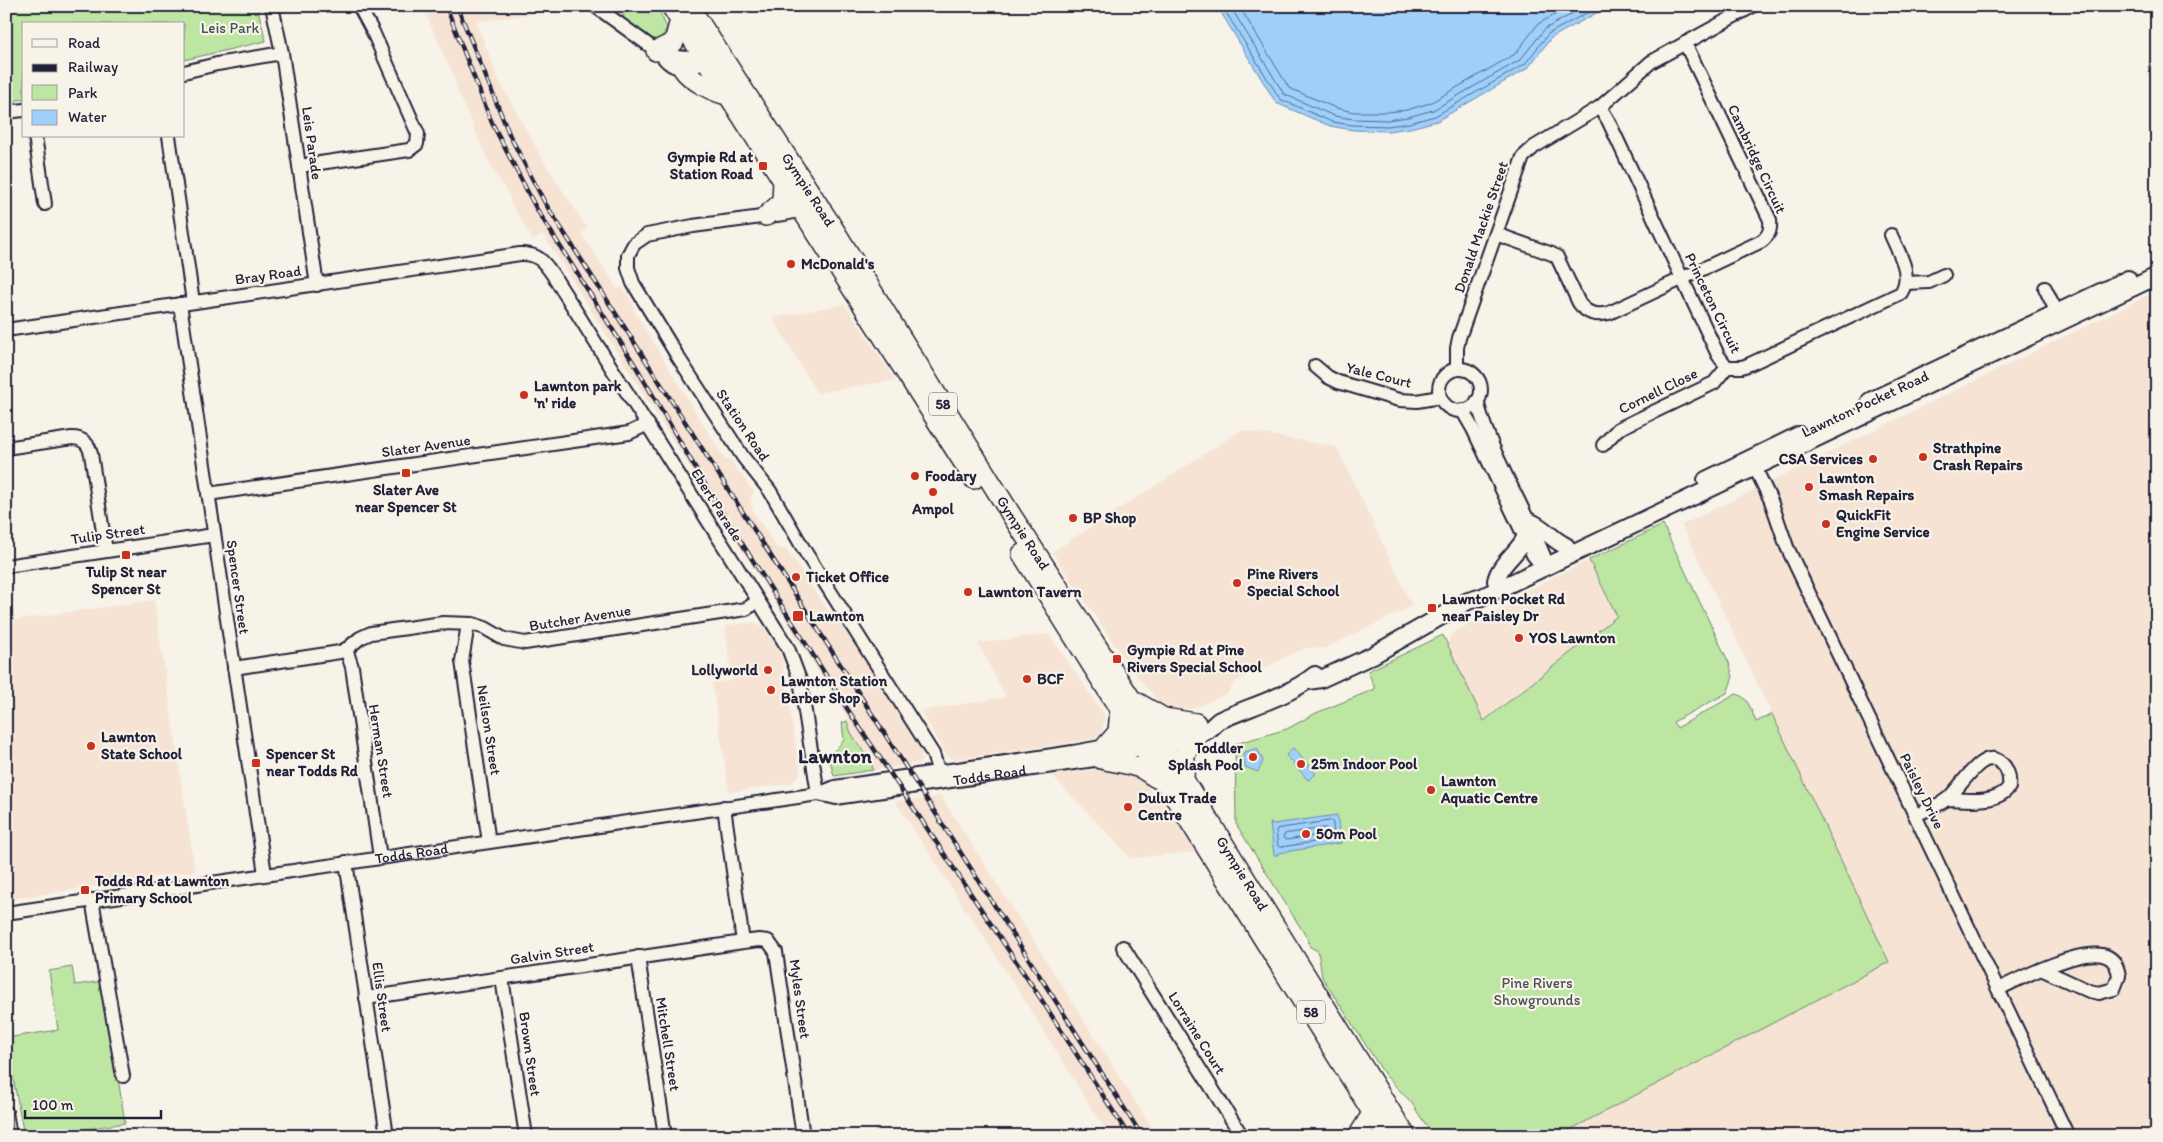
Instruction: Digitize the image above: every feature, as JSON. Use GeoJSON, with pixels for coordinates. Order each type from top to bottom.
{"type":"FeatureCollection","features":[{"type":"Feature","properties":{"kind":"highway"},"geometry":{"type":"LineString","coordinates":[[659,52],[674,42],[680,11]]}},
{"type":"Feature","properties":{"kind":"highway","name":"Gympie Road"},"geometry":{"type":"LineString","coordinates":[[680,11],[711,54],[807,203],[1398,1134]]}},
{"type":"Feature","properties":{"kind":"highway","name":"Gympie Road"},"geometry":{"type":"LineString","coordinates":[[711,54],[728,95],[783,179],[807,203]]}},
{"type":"Feature","properties":{"kind":"highway"},"geometry":{"type":"LineString","coordinates":[[683,68],[686,74],[716,93],[728,95]]}},
{"type":"Feature","properties":{"kind":"highway"},"geometry":{"type":"LineString","coordinates":[[766,216],[782,202],[783,179]]}},
{"type":"Feature","properties":{"kind":"highway"},"geometry":{"type":"LineString","coordinates":[[1126,705],[1197,728],[1175,781],[1155,779],[1140,769],[1103,753],[1118,732],[1126,705]]}},
{"type":"Feature","properties":{"kind":"highway","name":"Gympie Road"},"geometry":{"type":"LineString","coordinates":[[1175,781],[1373,1112],[1398,1134]]}},
{"type":"Feature","properties":{"kind":"highway"},"geometry":{"type":"LineString","coordinates":[[1358,1136],[1373,1112]]}},
{"type":"Feature","properties":{"kind":"main road","name":"Lawnton Pocket Road"},"geometry":{"type":"LineString","coordinates":[[2059,318],[2157,265]]}},
{"type":"Feature","properties":{"kind":"main road","name":"Lawnton Pocket Road"},"geometry":{"type":"LineString","coordinates":[[1150,742],[1197,728],[1209,729],[1218,721],[1308,680],[1321,678],[1370,656],[1468,601],[1496,581],[1543,562],[2059,318],[2157,276]]}},
{"type":"Feature","properties":{"kind":"main road","name":"Lawnton Pocket Road"},"geometry":{"type":"LineString","coordinates":[[1468,601],[1482,597],[1543,562],[1566,546],[1753,463]]}},
{"type":"Feature","properties":{"kind":"main road"},"geometry":{"type":"LineString","coordinates":[[1530,522],[1536,524],[1551,538],[1566,546]]}},
{"type":"Feature","properties":{"kind":"main road"},"geometry":{"type":"LineString","coordinates":[[1496,581],[1498,571],[1520,548],[1525,538]]}},
{"type":"Feature","properties":{"kind":"street","name":"Leis Parade"},"geometry":{"type":"LineString","coordinates":[[272,6],[282,53],[317,285]]}},
{"type":"Feature","properties":{"kind":"street"},"geometry":{"type":"LineString","coordinates":[[299,166],[409,150],[417,144],[418,134],[373,32],[359,6]]}},
{"type":"Feature","properties":{"kind":"street"},"geometry":{"type":"LineString","coordinates":[[595,6],[659,52],[666,62],[673,66],[683,68],[695,67],[711,54]]}},
{"type":"Feature","properties":{"kind":"street","name":"Donald Mackie Street"},"geometry":{"type":"LineString","coordinates":[[1457,369],[1459,338],[1524,157],[1534,147],[1600,108],[1652,62],[1751,7]]}},
{"type":"Feature","properties":{"kind":"street","name":"Cambridge Circuit"},"geometry":{"type":"LineString","coordinates":[[1496,234],[1557,257],[1579,303],[1584,309],[1596,315],[1609,313],[1762,242],[1770,232],[1770,220],[1685,43]]}},
{"type":"Feature","properties":{"kind":"street"},"geometry":{"type":"LineString","coordinates":[[659,52],[685,58],[711,54]]}},
{"type":"Feature","properties":{"kind":"street"},"geometry":{"type":"LineString","coordinates":[[185,72],[217,64],[282,53]]}},
{"type":"Feature","properties":{"kind":"street","name":"Princeton Circuit"},"geometry":{"type":"LineString","coordinates":[[1600,108],[1608,120],[1718,356],[1727,367],[1742,367],[1750,364],[1895,297],[1901,293],[1906,283]]}},
{"type":"Feature","properties":{"kind":"street"},"geometry":{"type":"LineString","coordinates":[[6,112],[22,110]]}},
{"type":"Feature","properties":{"kind":"street"},"geometry":{"type":"LineString","coordinates":[[35,138],[45,204]]}},
{"type":"Feature","properties":{"kind":"street"},"geometry":{"type":"LineString","coordinates":[[169,138],[193,302]]}},
{"type":"Feature","properties":{"kind":"street","name":"Station Road"},"geometry":{"type":"LineString","coordinates":[[807,203],[784,214],[647,235],[634,244],[630,250],[627,261],[630,276],[678,357],[743,457],[783,511],[806,553],[933,754],[941,777]]}},
{"type":"Feature","properties":{"kind":"street"},"geometry":{"type":"LineString","coordinates":[[1891,235],[1906,269],[1906,283],[1929,282],[1944,275]]}},
{"type":"Feature","properties":{"kind":"street","name":"Bray Road"},"geometry":{"type":"LineString","coordinates":[[6,330],[520,254],[535,255]]}},
{"type":"Feature","properties":{"kind":"street","name":"Ebert Parade"},"geometry":{"type":"LineString","coordinates":[[535,255],[546,265],[788,648],[795,663],[802,693],[818,794]]}},
{"type":"Feature","properties":{"kind":"street"},"geometry":{"type":"LineString","coordinates":[[2045,288],[2059,318]]}},
{"type":"Feature","properties":{"kind":"street","name":"Spencer Street"},"geometry":{"type":"LineString","coordinates":[[180,304],[265,874]]}},
{"type":"Feature","properties":{"kind":"street","name":"Yale Court"},"geometry":{"type":"LineString","coordinates":[[1315,366],[1328,377],[1338,382],[1399,400],[1417,401],[1440,397]]}},
{"type":"Feature","properties":{"kind":"street","name":"Cornell Close"},"geometry":{"type":"LineString","coordinates":[[1603,445],[1618,429],[1714,383],[1727,367]]}},
{"type":"Feature","properties":{"kind":"street"},"geometry":{"type":"LineString","coordinates":[[1457,369],[1470,372],[1479,382],[1480,395],[1477,401],[1468,409],[1451,409],[1440,397],[1439,386],[1444,377],[1457,369]]}},
{"type":"Feature","properties":{"kind":"street"},"geometry":{"type":"LineString","coordinates":[[1477,401],[1488,437],[1530,522],[1543,562]]}},
{"type":"Feature","properties":{"kind":"street"},"geometry":{"type":"LineString","coordinates":[[1462,410],[1473,429],[1533,555],[1543,562]]}},
{"type":"Feature","properties":{"kind":"street","name":"Slater Avenue"},"geometry":{"type":"LineString","coordinates":[[208,494],[629,433],[648,424]]}},
{"type":"Feature","properties":{"kind":"street"},"geometry":{"type":"LineString","coordinates":[[6,448],[72,438],[78,438],[86,443],[91,454],[106,551]]}},
{"type":"Feature","properties":{"kind":"street","name":"Paisley Drive"},"geometry":{"type":"LineString","coordinates":[[1753,463],[1771,501],[1787,547],[2068,1136]]}},
{"type":"Feature","properties":{"kind":"street","name":"Tulip Street"},"geometry":{"type":"LineString","coordinates":[[6,566],[214,535]]}},
{"type":"Feature","properties":{"kind":"street","name":"Butcher Avenue"},"geometry":{"type":"LineString","coordinates":[[234,668],[346,650],[360,638],[371,633],[443,623],[468,624],[485,628],[512,642],[530,642],[746,609],[758,601]]}},
{"type":"Feature","properties":{"kind":"street","name":"Neilson Street"},"geometry":{"type":"LineString","coordinates":[[468,624],[462,661],[489,842]]}},
{"type":"Feature","properties":{"kind":"street","name":"Herman Street"},"geometry":{"type":"LineString","coordinates":[[346,650],[352,667],[380,857]]}},
{"type":"Feature","properties":{"kind":"street","name":"Todds Road"},"geometry":{"type":"LineString","coordinates":[[6,913],[724,807],[818,794],[836,798],[941,777],[1103,753],[1150,742]]}},
{"type":"Feature","properties":{"kind":"street"},"geometry":{"type":"LineString","coordinates":[[1916,815],[1948,799],[1986,760],[1996,760],[2006,768],[2009,780],[2008,787],[2001,795],[1990,798],[1948,799]]}},
{"type":"Feature","properties":{"kind":"street"},"geometry":{"type":"LineString","coordinates":[[724,807],[743,942]]}},
{"type":"Feature","properties":{"kind":"street","name":"Ellis Street"},"geometry":{"type":"LineString","coordinates":[[346,862],[387,1136]]}},
{"type":"Feature","properties":{"kind":"street"},"geometry":{"type":"LineString","coordinates":[[92,900],[123,1076]]}},
{"type":"Feature","properties":{"kind":"street","name":"Myles Street"},"geometry":{"type":"LineString","coordinates":[[743,942],[768,941],[776,952],[803,1136]]}},
{"type":"Feature","properties":{"kind":"street","name":"Galvin Street"},"geometry":{"type":"LineString","coordinates":[[366,998],[743,942]]}},
{"type":"Feature","properties":{"kind":"street","name":"Lorraine Court"},"geometry":{"type":"LineString","coordinates":[[1123,947],[1242,1136]]}},
{"type":"Feature","properties":{"kind":"street"},"geometry":{"type":"LineString","coordinates":[[1999,989],[2041,969],[2053,964],[2099,954],[2108,957],[2114,962],[2119,976],[2114,989],[2099,993],[2080,987],[2041,969]]}},
{"type":"Feature","properties":{"kind":"street","name":"Mitchell Street"},"geometry":{"type":"LineString","coordinates":[[638,957],[665,1136]]}},
{"type":"Feature","properties":{"kind":"street","name":"Brown Street"},"geometry":{"type":"LineString","coordinates":[[502,978],[526,1136]]}},
{"type":"Feature","properties":{"kind":"street"},"geometry":{"type":"LineString","coordinates":[[6,1112],[10,1136]]}},
{"type":"Feature","properties":{"kind":"shaded area"},"geometry":{"type":"Polygon","coordinates":[[[422,6],[543,6],[544,12],[476,22],[500,83],[546,165],[587,228],[581,233],[618,290],[622,287],[633,304],[635,312],[724,459],[729,459],[754,492],[750,499],[753,511],[777,548],[787,550],[832,617],[839,621],[921,750],[922,760],[919,763],[873,770],[872,765],[851,733],[847,717],[543,234],[533,240],[510,202],[510,197],[490,165],[457,89],[455,79],[422,6]]]}},
{"type":"Feature","properties":{"kind":"shaded area"},"geometry":{"type":"Polygon","coordinates":[[[2157,291],[2157,1136],[1558,1136],[1889,962],[1682,525],[2157,291]]]}},
{"type":"Feature","properties":{"kind":"shaded area"},"geometry":{"type":"Polygon","coordinates":[[[845,304],[895,380],[817,393],[773,318],[845,304]]]}},
{"type":"Feature","properties":{"kind":"shaded area","name":"Pine Rivers Special School"},"geometry":{"type":"Polygon","coordinates":[[[1242,430],[1337,447],[1412,606],[1325,648],[1305,648],[1236,681],[1227,694],[1191,709],[1171,708],[1158,701],[1131,669],[1052,552],[1242,430]]]}},
{"type":"Feature","properties":{"kind":"shaded area","name":"YOS Lawnton"},"geometry":{"type":"Polygon","coordinates":[[[1589,560],[1617,616],[1484,721],[1450,648],[1448,642],[1451,635],[1455,631],[1526,597],[1524,592],[1589,560]]]}},
{"type":"Feature","properties":{"kind":"shaded area","name":"Lawnton State School"},"geometry":{"type":"Polygon","coordinates":[[[9,579],[15,620],[154,600],[195,871],[6,900],[6,621],[10,621],[6,598],[6,580],[9,579]]]}},
{"type":"Feature","properties":{"kind":"shaded area"},"geometry":{"type":"Polygon","coordinates":[[[754,622],[766,629],[776,644],[782,658],[800,774],[792,783],[729,792],[712,683],[732,680],[725,626],[754,622]]]}},
{"type":"Feature","properties":{"kind":"shaded area"},"geometry":{"type":"Polygon","coordinates":[[[1049,634],[1105,716],[1101,735],[1094,739],[956,759],[947,756],[921,711],[1006,697],[978,643],[1049,634]]]}},
{"type":"Feature","properties":{"kind":"shaded area"},"geometry":{"type":"Polygon","coordinates":[[[1103,769],[1118,771],[1143,782],[1167,808],[1195,852],[1131,858],[1052,775],[1103,769]]]}},
{"type":"Feature","properties":{"kind":"shaded area"},"geometry":{"type":"Polygon","coordinates":[[[940,795],[1157,1136],[1109,1136],[1018,990],[895,801],[934,798],[940,795]]]}},
{"type":"Feature","properties":{"kind":"green space","name":"Leis Park"},"geometry":{"type":"Polygon","coordinates":[[[6,6],[257,6],[266,41],[185,60],[185,22],[22,22],[22,99],[6,102],[6,6]]]}},
{"type":"Feature","properties":{"kind":"green space"},"geometry":{"type":"Polygon","coordinates":[[[626,6],[657,6],[667,28],[660,40],[649,38],[623,18],[626,6]]]}},
{"type":"Feature","properties":{"kind":"green space","name":"Pine Rivers Showgrounds"},"geometry":{"type":"Polygon","coordinates":[[[1663,525],[1729,663],[1733,677],[1727,693],[1673,722],[1677,728],[1736,694],[1747,701],[1756,722],[1772,714],[1889,962],[1558,1136],[1433,1136],[1411,1102],[1385,1075],[1322,977],[1318,951],[1310,947],[1307,938],[1236,824],[1235,744],[1287,729],[1316,713],[1375,689],[1368,671],[1443,635],[1484,721],[1617,616],[1589,560],[1663,525]]]}},
{"type":"Feature","properties":{"kind":"green space"},"geometry":{"type":"Polygon","coordinates":[[[847,721],[851,733],[872,765],[873,770],[834,776],[829,757],[844,740],[842,723],[847,721]]]}},
{"type":"Feature","properties":{"kind":"green space"},"geometry":{"type":"Polygon","coordinates":[[[72,967],[75,985],[103,981],[125,1123],[41,1136],[24,1136],[6,1039],[6,1000],[12,1037],[58,1030],[49,971],[72,967]]]}},
{"type":"Feature","properties":{"kind":"water"},"geometry":{"type":"Polygon","coordinates":[[[1217,6],[1609,6],[1551,38],[1528,68],[1437,121],[1388,131],[1353,130],[1330,126],[1276,103],[1217,6]]]}},
{"type":"Feature","properties":{"kind":"water","name":"Toddler Splash Pool"},"geometry":{"type":"Polygon","coordinates":[[[1257,748],[1263,761],[1258,772],[1245,767],[1243,753],[1257,748]]]}},
{"type":"Feature","properties":{"kind":"water","name":"25m Indoor Pool"},"geometry":{"type":"Polygon","coordinates":[[[1293,748],[1316,774],[1308,780],[1286,755],[1293,748]]]}},
{"type":"Feature","properties":{"kind":"water","name":"50m Pool"},"geometry":{"type":"Polygon","coordinates":[[[1337,815],[1341,843],[1274,855],[1270,823],[1337,815]]]}},
{"type":"Feature","properties":{"kind":"railway"},"geometry":{"type":"LineString","coordinates":[[446,6],[492,123],[536,208],[638,370],[710,493],[848,710],[1041,999],[1129,1136]]}},
{"type":"Feature","properties":{"kind":"railway"},"geometry":{"type":"LineString","coordinates":[[457,6],[510,136],[545,203],[1142,1136]]}},
{"type":"Feature","properties":{"kind":"place","name":"Gympie Rd at Station Road"},"geometry":{"type":"Point","coordinates":[763,166]}},
{"type":"Feature","properties":{"kind":"place","name":"McDonald's"},"geometry":{"type":"Point","coordinates":[791,264]}},
{"type":"Feature","properties":{"kind":"place","name":"Lawnton park 'n' ride"},"geometry":{"type":"Point","coordinates":[524,395]}},
{"type":"Feature","properties":{"kind":"place","name":"Strathpine Crash Repairs"},"geometry":{"type":"Point","coordinates":[1923,457]}},
{"type":"Feature","properties":{"kind":"place","name":"CSA Services"},"geometry":{"type":"Point","coordinates":[1873,459]}},
{"type":"Feature","properties":{"kind":"place","name":"Slater Ave near Spencer St"},"geometry":{"type":"Point","coordinates":[406,473]}},
{"type":"Feature","properties":{"kind":"place","name":"Foodary"},"geometry":{"type":"Point","coordinates":[915,476]}},
{"type":"Feature","properties":{"kind":"place","name":"Lawnton Smash Repairs"},"geometry":{"type":"Point","coordinates":[1809,487]}},
{"type":"Feature","properties":{"kind":"place","name":"Ampol"},"geometry":{"type":"Point","coordinates":[933,492]}},
{"type":"Feature","properties":{"kind":"place","name":"BP Shop"},"geometry":{"type":"Point","coordinates":[1073,518]}},
{"type":"Feature","properties":{"kind":"place","name":"QuickFit Engine Service"},"geometry":{"type":"Point","coordinates":[1826,524]}},
{"type":"Feature","properties":{"kind":"place","name":"Tulip St near Spencer St"},"geometry":{"type":"Point","coordinates":[126,555]}},
{"type":"Feature","properties":{"kind":"place","name":"Ticket Office"},"geometry":{"type":"Point","coordinates":[796,577]}},
{"type":"Feature","properties":{"kind":"place","name":"Pine Rivers Special School"},"geometry":{"type":"Point","coordinates":[1237,583]}},
{"type":"Feature","properties":{"kind":"place","name":"Lawnton Tavern"},"geometry":{"type":"Point","coordinates":[968,592]}},
{"type":"Feature","properties":{"kind":"place","name":"Lawnton Pocket Rd near Paisley Dr"},"geometry":{"type":"Point","coordinates":[1432,608]}},
{"type":"Feature","properties":{"kind":"place","name":"Lawnton"},"geometry":{"type":"Point","coordinates":[798,616]}},
{"type":"Feature","properties":{"kind":"place","name":"YOS Lawnton"},"geometry":{"type":"Point","coordinates":[1519,638]}},
{"type":"Feature","properties":{"kind":"place","name":"Gympie Rd at Pine Rivers Special School"},"geometry":{"type":"Point","coordinates":[1117,659]}},
{"type":"Feature","properties":{"kind":"place","name":"Lollyworld"},"geometry":{"type":"Point","coordinates":[768,670]}},
{"type":"Feature","properties":{"kind":"place","name":"BCF"},"geometry":{"type":"Point","coordinates":[1027,679]}},
{"type":"Feature","properties":{"kind":"place","name":"Lawnton Station Barber Shop"},"geometry":{"type":"Point","coordinates":[771,690]}},
{"type":"Feature","properties":{"kind":"place","name":"Lawnton State School"},"geometry":{"type":"Point","coordinates":[91,746]}},
{"type":"Feature","properties":{"kind":"place","name":"Toddler Splash Pool"},"geometry":{"type":"Point","coordinates":[1253,757]}},
{"type":"Feature","properties":{"kind":"place","name":"Spencer St near Todds Rd"},"geometry":{"type":"Point","coordinates":[256,763]}},
{"type":"Feature","properties":{"kind":"place","name":"25m Indoor Pool"},"geometry":{"type":"Point","coordinates":[1301,764]}},
{"type":"Feature","properties":{"kind":"place","name":"Lawnton Aquatic Centre"},"geometry":{"type":"Point","coordinates":[1431,790]}},
{"type":"Feature","properties":{"kind":"place","name":"Dulux Trade Centre"},"geometry":{"type":"Point","coordinates":[1128,807]}},
{"type":"Feature","properties":{"kind":"place","name":"50m Pool"},"geometry":{"type":"Point","coordinates":[1306,834]}},
{"type":"Feature","properties":{"kind":"place","name":"Todds Rd at Lawnton Primary School"},"geometry":{"type":"Point","coordinates":[85,890]}},
{"type":"Feature","properties":{"kind":"district","name":"Lawnton"},"geometry":{"type":"Point","coordinates":[835,756]}}]}
